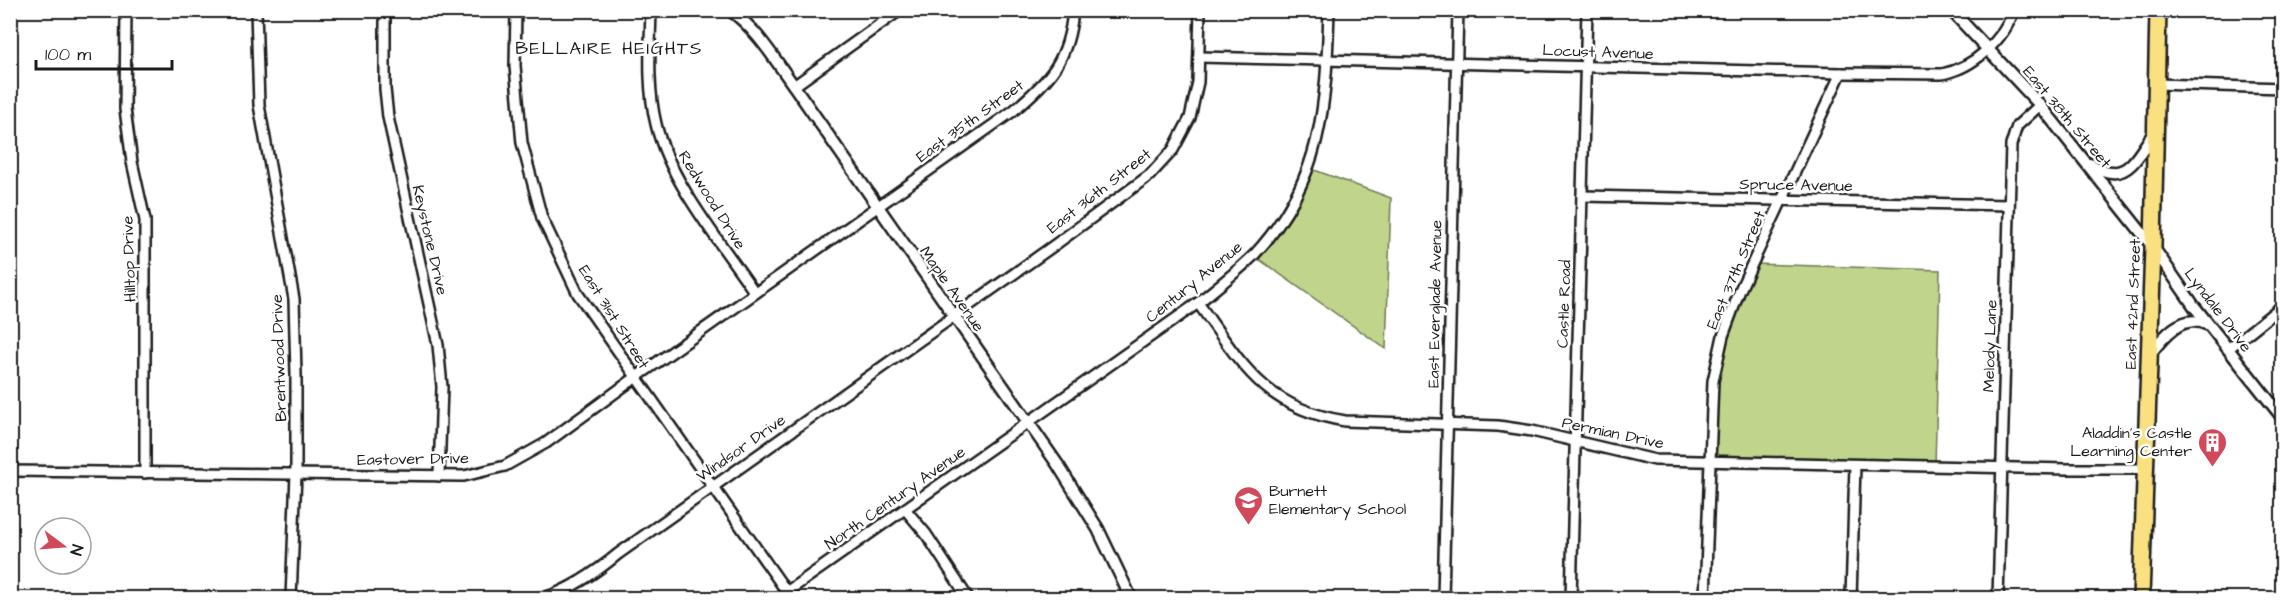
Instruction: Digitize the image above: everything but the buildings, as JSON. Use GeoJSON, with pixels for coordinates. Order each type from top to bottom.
{"type":"FeatureCollection","features":[{"type":"Feature","properties":{"kind":"highway","name":"East 42nd Street"},"geometry":{"type":"LineString","coordinates":[[2141,598],[2153,247],[2158,10]]}},
{"type":"Feature","properties":{"kind":"street","name":"Hilltop Drive"},"geometry":{"type":"LineString","coordinates":[[126,10],[125,109],[132,162],[145,220],[145,473]]}},
{"type":"Feature","properties":{"kind":"street","name":"Brentwood Drive"},"geometry":{"type":"LineString","coordinates":[[256,10],[259,105],[294,299],[296,474],[291,598]]}},
{"type":"Feature","properties":{"kind":"street","name":"Keystone Drive"},"geometry":{"type":"LineString","coordinates":[[385,10],[385,89],[388,117],[436,330],[440,360],[442,387],[439,476]]}},
{"type":"Feature","properties":{"kind":"street","name":"East 31st Street"},"geometry":{"type":"LineString","coordinates":[[516,10],[515,66],[522,143],[542,218],[575,288],[785,597]]}},
{"type":"Feature","properties":{"kind":"street","name":"Redwood Drive"},"geometry":{"type":"LineString","coordinates":[[651,10],[651,92],[655,123],[663,147],[690,198],[755,293]]}},
{"type":"Feature","properties":{"kind":"street","name":"Maple Avenue"},"geometry":{"type":"LineString","coordinates":[[730,10],[740,17],[757,36],[794,87],[1028,423],[1092,519],[1117,565],[1131,598]]}},
{"type":"Feature","properties":{"kind":"street","name":"East 35th Street"},"geometry":{"type":"LineString","coordinates":[[876,207],[1032,96],[1051,74],[1065,52],[1073,10]]}},
{"type":"Feature","properties":{"kind":"street","name":"East 36th Street"},"geometry":{"type":"LineString","coordinates":[[952,317],[1132,189],[1164,162],[1190,118],[1198,82],[1200,10]]}},
{"type":"Feature","properties":{"kind":"street","name":"Century Avenue"},"geometry":{"type":"LineString","coordinates":[[1028,423],[1198,303],[1253,255],[1280,223],[1303,183],[1318,140],[1323,117],[1328,60],[1329,10]]}},
{"type":"Feature","properties":{"kind":"street","name":"East Everglade Avenue"},"geometry":{"type":"LineString","coordinates":[[1443,598],[1458,10]]}},
{"type":"Feature","properties":{"kind":"street","name":"Castle Road"},"geometry":{"type":"LineString","coordinates":[[1571,598],[1587,10]]}},
{"type":"Feature","properties":{"kind":"street","name":"East 38th Street"},"geometry":{"type":"LineString","coordinates":[[1951,10],[2040,105],[2153,247]]}},
{"type":"Feature","properties":{"kind":"street"},"geometry":{"type":"LineString","coordinates":[[1987,48],[2006,28],[2014,10]]}},
{"type":"Feature","properties":{"kind":"street"},"geometry":{"type":"LineString","coordinates":[[794,87],[899,11]]}},
{"type":"Feature","properties":{"kind":"street","name":"Locust Avenue"},"geometry":{"type":"LineString","coordinates":[[1199,57],[1918,74],[1954,72],[1972,62],[1987,48]]}},
{"type":"Feature","properties":{"kind":"street","name":"East 37th Street"},"geometry":{"type":"LineString","coordinates":[[1705,598],[1713,381],[1723,336],[1740,290],[1841,73]]}},
{"type":"Feature","properties":{"kind":"street"},"geometry":{"type":"LineString","coordinates":[[2156,84],[2283,88]]}},
{"type":"Feature","properties":{"kind":"street","name":"Melody Lane"},"geometry":{"type":"LineString","coordinates":[[1998,598],[2009,205],[2014,133],[2022,120],[2040,105]]}},
{"type":"Feature","properties":{"kind":"street"},"geometry":{"type":"LineString","coordinates":[[2086,163],[2109,172],[2121,172],[2133,163],[2155,132]]}},
{"type":"Feature","properties":{"kind":"street","name":"Spruce Avenue"},"geometry":{"type":"LineString","coordinates":[[1582,196],[2009,205]]}},
{"type":"Feature","properties":{"kind":"street","name":"Eastover Drive"},"geometry":{"type":"LineString","coordinates":[[10,471],[439,476],[464,476],[485,472],[525,456],[571,426],[876,207]]}},
{"type":"Feature","properties":{"kind":"street","name":"Lyndale Drive"},"geometry":{"type":"LineString","coordinates":[[2153,247],[2209,325],[2283,417]]}},
{"type":"Feature","properties":{"kind":"street","name":"Permian Drive"},"geometry":{"type":"LineString","coordinates":[[1198,303],[1257,382],[1276,397],[1298,409],[1321,417],[1345,421],[1498,426],[1532,430],[1654,460],[2144,469]]}},
{"type":"Feature","properties":{"kind":"street"},"geometry":{"type":"LineString","coordinates":[[2228,349],[2283,306]]}},
{"type":"Feature","properties":{"kind":"street","name":"Windsor Drive"},"geometry":{"type":"LineString","coordinates":[[544,598],[593,575],[618,554],[952,317]]}},
{"type":"Feature","properties":{"kind":"street"},"geometry":{"type":"LineString","coordinates":[[2149,355],[2173,329],[2183,322],[2195,320],[2209,325]]}},
{"type":"Feature","properties":{"kind":"street","name":"North Century Avenue"},"geometry":{"type":"LineString","coordinates":[[785,597],[1028,423]]}},
{"type":"Feature","properties":{"kind":"street"},"geometry":{"type":"LineString","coordinates":[[1851,598],[1855,465]]}},
{"type":"Feature","properties":{"kind":"street"},"geometry":{"type":"LineString","coordinates":[[905,509],[932,543],[968,598]]}},
{"type":"Feature","properties":{"kind":"green space"},"geometry":{"type":"Polygon","coordinates":[[[1309,168],[1391,198],[1386,349],[1253,255],[1269,237],[1309,168]]]}},
{"type":"Feature","properties":{"kind":"green space"},"geometry":{"type":"Polygon","coordinates":[[[1752,264],[1940,270],[1935,467],[1709,461],[1713,381],[1723,336],[1752,264]]]}},
{"type":"Feature","properties":{"kind":"place","name":"Aladdin's Castle Learning Center"},"geometry":{"type":"Point","coordinates":[2213,468]}},
{"type":"Feature","properties":{"kind":"place","name":"Burnett Elementary School"},"geometry":{"type":"Point","coordinates":[1248,526]}},
{"type":"Feature","properties":{"kind":"district","name":"BELLAIRE HEIGHTS"},"geometry":{"type":"Point","coordinates":[609,48]}}]}
